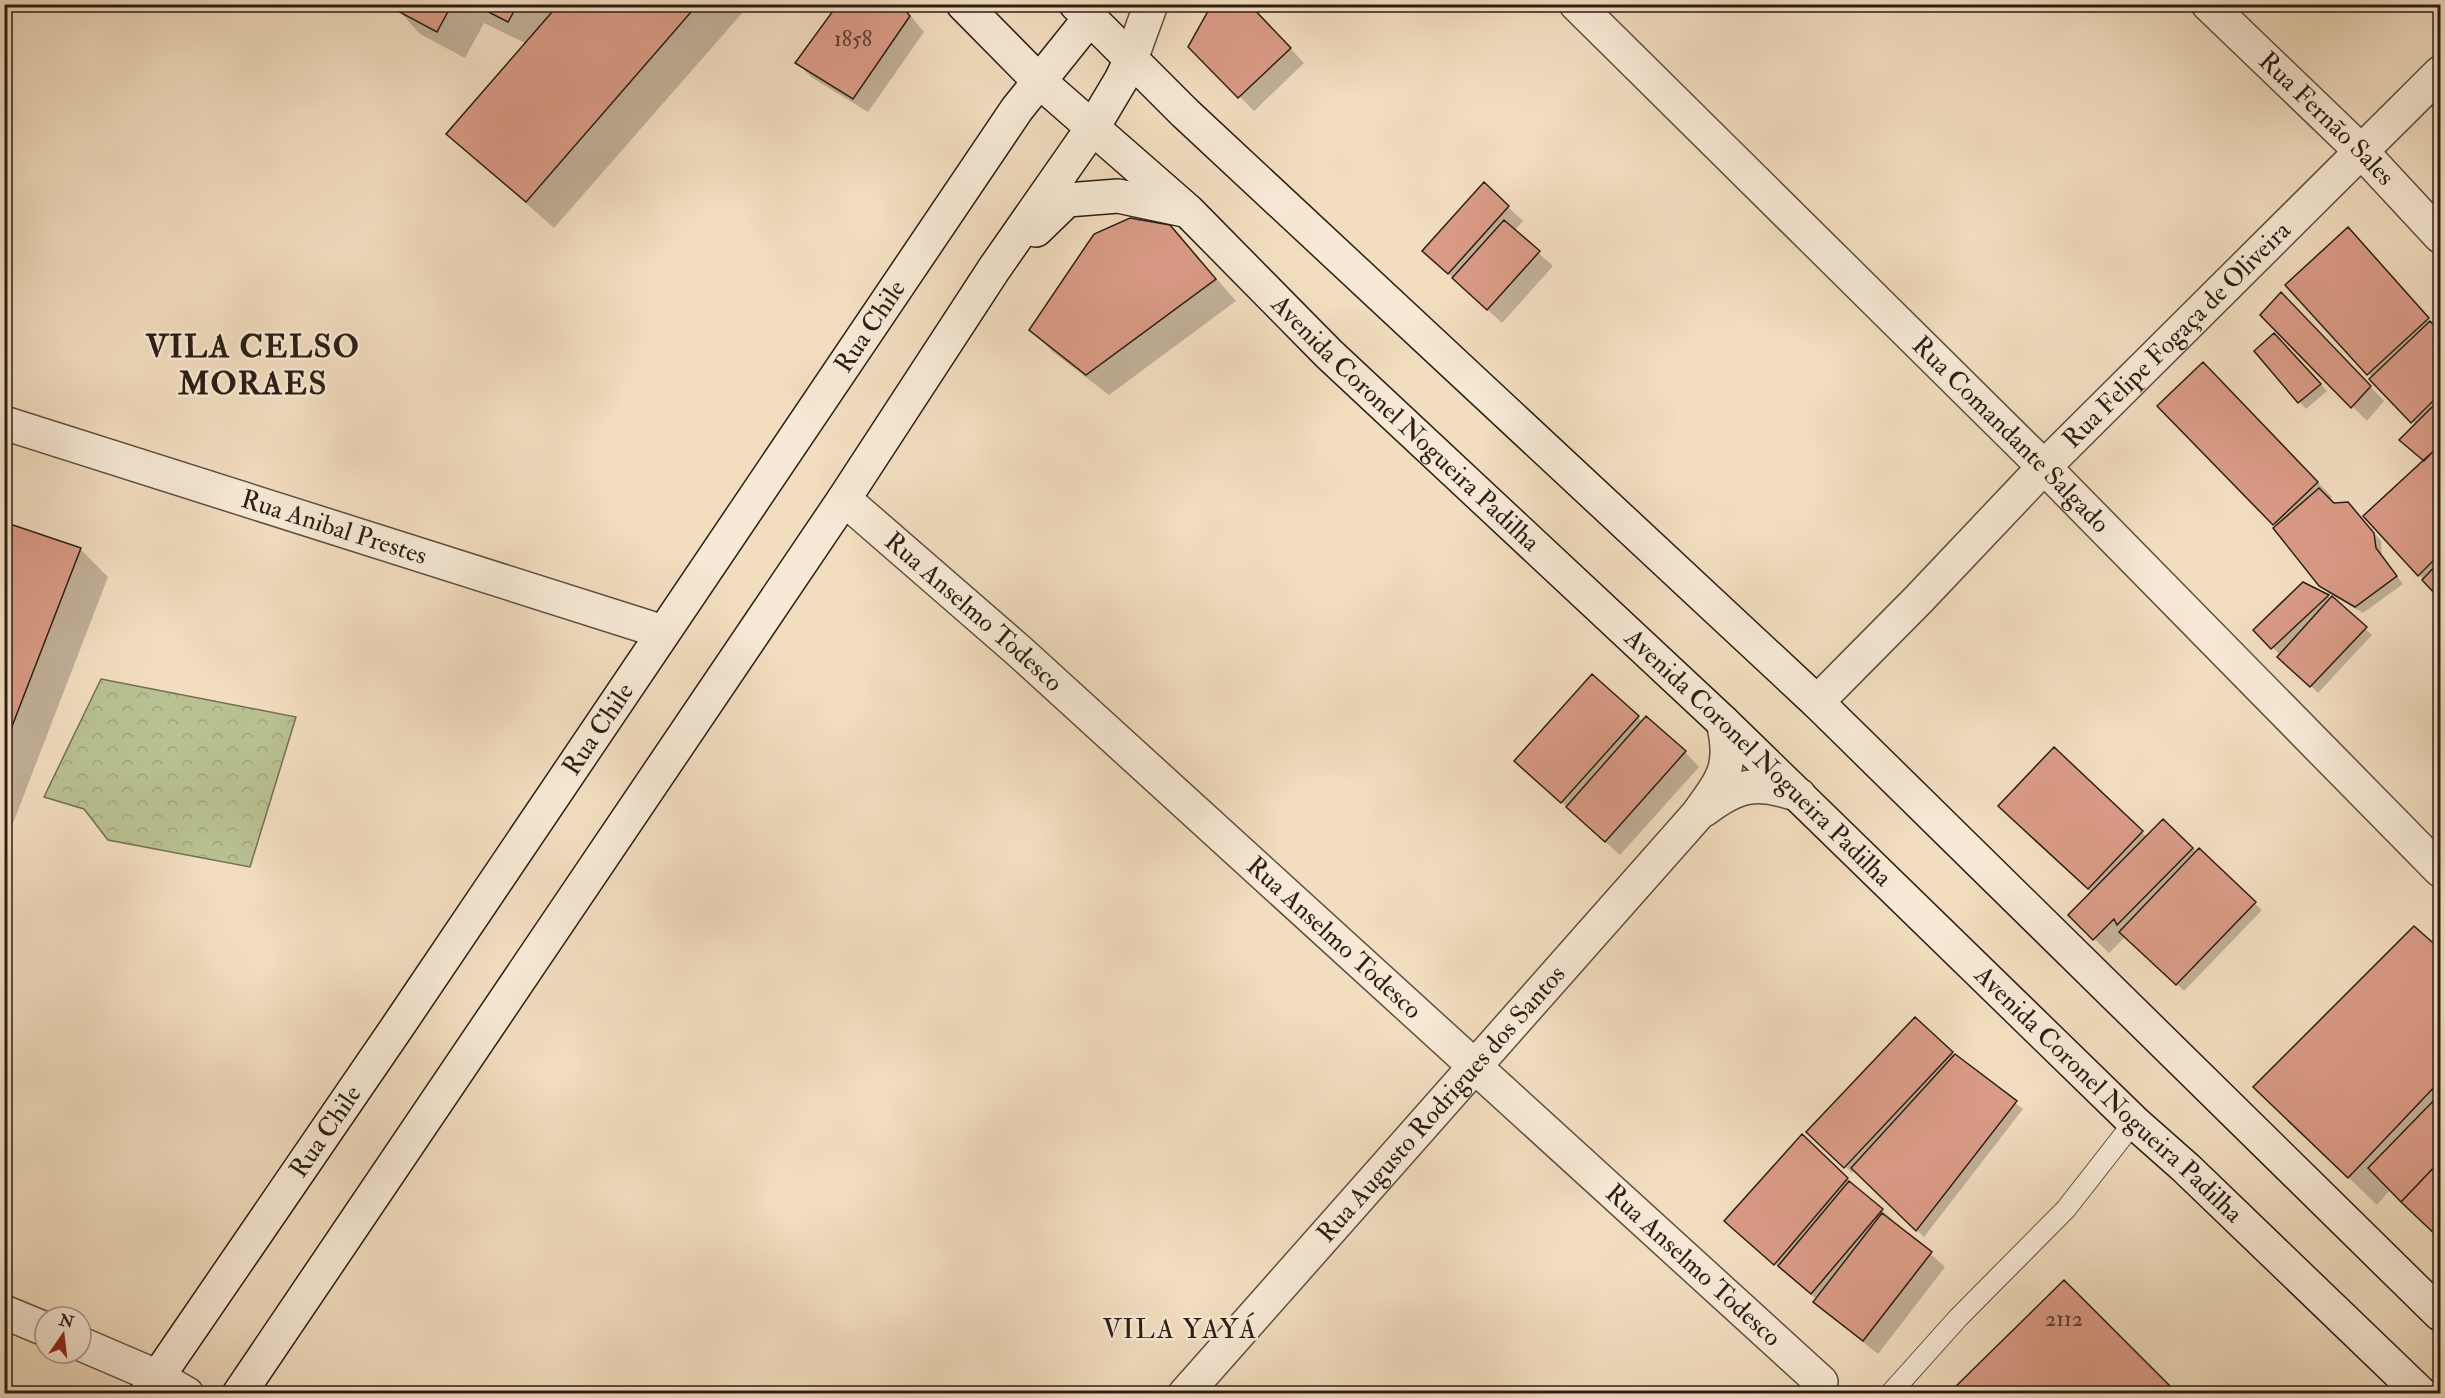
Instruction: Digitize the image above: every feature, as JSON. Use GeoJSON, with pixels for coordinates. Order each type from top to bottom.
{"type":"FeatureCollection","features":[{"type":"Feature","properties":{"kind":"main road","name":"Avenida Coronel Nogueira Padilha"},"geometry":{"type":"LineString","coordinates":[[963,4],[1038,80],[1188,211],[1329,354],[1723,722],[2134,1122],[2186,1168],[2421,1394]]}},
{"type":"Feature","properties":{"kind":"main road"},"geometry":{"type":"LineString","coordinates":[[239,1394],[844,499],[994,269],[1092,128],[1131,59],[1151,4]]}},
{"type":"Feature","properties":{"kind":"main road","name":"Rua Comandante Salgado"},"geometry":{"type":"LineString","coordinates":[[1576,4],[2044,467],[2440,870]]}},
{"type":"Feature","properties":{"kind":"main road","name":"Rua Fernão Sales"},"geometry":{"type":"LineString","coordinates":[[2208,4],[2362,152],[2440,236]]}},
{"type":"Feature","properties":{"kind":"main road"},"geometry":{"type":"LineString","coordinates":[[1038,80],[1090,9],[1131,59],[1817,702],[2440,1314]]}},
{"type":"Feature","properties":{"kind":"main road","name":"Rua Felipe Fogaça de Oliveira"},"geometry":{"type":"LineString","coordinates":[[1817,702],[1919,599],[2044,467],[2440,73]]}},
{"type":"Feature","properties":{"kind":"main road","name":"Rua Chile"},"geometry":{"type":"LineString","coordinates":[[152,1385],[1038,80]]}},
{"type":"Feature","properties":{"kind":"main road"},"geometry":{"type":"LineString","coordinates":[[994,269],[1067,200],[1118,196],[1188,211]]}},
{"type":"Feature","properties":{"kind":"main road","name":"Rua Anibal Prestes"},"geometry":{"type":"LineString","coordinates":[[4,423],[663,632]]}},
{"type":"Feature","properties":{"kind":"main road","name":"Rua Anselmo Todesco"},"geometry":{"type":"LineString","coordinates":[[844,499],[1019,651],[1821,1382]]}},
{"type":"Feature","properties":{"kind":"main road","name":"Rua Augusto Rodrigues dos Santos"},"geometry":{"type":"LineString","coordinates":[[1185,1394],[1473,1066],[1698,815],[1726,771],[1729,748],[1723,722]]}},
{"type":"Feature","properties":{"kind":"main road","name":"Rua Augusto Rodrigues dos Santos"},"geometry":{"type":"LineString","coordinates":[[1698,815],[1723,795],[1748,785],[1772,786],[1799,795]]}},
{"type":"Feature","properties":{"kind":"main road"},"geometry":{"type":"LineString","coordinates":[[4,1312],[33,1324]]}},
{"type":"Feature","properties":{"kind":"main road"},"geometry":{"type":"LineString","coordinates":[[93,1351],[152,1385],[187,1394]]}},
{"type":"Feature","properties":{"kind":"lane"},"geometry":{"type":"LineString","coordinates":[[1890,1394],[1958,1318],[2066,1209],[2134,1122]]}},
{"type":"Feature","properties":{"kind":"green space"},"geometry":{"type":"Polygon","coordinates":[[[101,679],[296,717],[250,867],[108,840],[84,809],[44,797],[101,679]]]}},
{"type":"Feature","properties":{"kind":"building"},"geometry":{"type":"Polygon","coordinates":[[[391,4],[452,4],[437,32],[390,7],[391,4]]]}},
{"type":"Feature","properties":{"kind":"building"},"geometry":{"type":"Polygon","coordinates":[[[473,4],[518,4],[508,22],[473,4]]]}},
{"type":"Feature","properties":{"kind":"building"},"geometry":{"type":"Polygon","coordinates":[[[559,4],[698,4],[526,202],[446,134],[559,4]]]}},
{"type":"Feature","properties":{"kind":"building"},"geometry":{"type":"Polygon","coordinates":[[[838,4],[900,4],[910,16],[853,99],[795,63],[838,4]]]}},
{"type":"Feature","properties":{"kind":"building"},"geometry":{"type":"Polygon","coordinates":[[[1212,4],[1249,4],[1291,48],[1238,98],[1188,47],[1212,4]]]}},
{"type":"Feature","properties":{"kind":"building"},"geometry":{"type":"Polygon","coordinates":[[[1484,182],[1509,206],[1448,274],[1422,251],[1484,182]]]}},
{"type":"Feature","properties":{"kind":"building"},"geometry":{"type":"Polygon","coordinates":[[[1130,218],[1170,225],[1216,279],[1086,375],[1029,330],[1094,234],[1130,218]]]}},
{"type":"Feature","properties":{"kind":"building"},"geometry":{"type":"Polygon","coordinates":[[[1504,220],[1540,251],[1487,310],[1452,278],[1504,220]]]}},
{"type":"Feature","properties":{"kind":"building"},"geometry":{"type":"Polygon","coordinates":[[[2348,227],[2429,318],[2367,375],[2285,285],[2348,227]]]}},
{"type":"Feature","properties":{"kind":"building"},"geometry":{"type":"Polygon","coordinates":[[[2281,292],[2371,386],[2351,408],[2260,315],[2281,292]]]}},
{"type":"Feature","properties":{"kind":"building"},"geometry":{"type":"Polygon","coordinates":[[[2430,321],[2440,332],[2440,394],[2411,423],[2369,379],[2430,321]]]}},
{"type":"Feature","properties":{"kind":"building"},"geometry":{"type":"Polygon","coordinates":[[[2274,333],[2321,384],[2298,403],[2254,351],[2274,333]]]}},
{"type":"Feature","properties":{"kind":"building"},"geometry":{"type":"Polygon","coordinates":[[[2203,362],[2318,482],[2273,525],[2157,406],[2203,362]]]}},
{"type":"Feature","properties":{"kind":"building"},"geometry":{"type":"Polygon","coordinates":[[[2440,399],[2440,444],[2424,461],[2399,440],[2440,399]]]}},
{"type":"Feature","properties":{"kind":"building"},"geometry":{"type":"Polygon","coordinates":[[[2440,445],[2440,554],[2418,576],[2363,516],[2440,445]]]}},
{"type":"Feature","properties":{"kind":"building"},"geometry":{"type":"Polygon","coordinates":[[[2319,488],[2334,503],[2348,502],[2374,533],[2376,548],[2397,576],[2355,607],[2319,586],[2273,528],[2319,488]]]}},
{"type":"Feature","properties":{"kind":"building"},"geometry":{"type":"Polygon","coordinates":[[[4,522],[81,548],[4,747],[4,522]]]}},
{"type":"Feature","properties":{"kind":"building"},"geometry":{"type":"Polygon","coordinates":[[[2440,561],[2440,599],[2422,580],[2440,561]]]}},
{"type":"Feature","properties":{"kind":"building"},"geometry":{"type":"Polygon","coordinates":[[[2303,582],[2329,595],[2271,649],[2253,630],[2303,582]]]}},
{"type":"Feature","properties":{"kind":"building"},"geometry":{"type":"Polygon","coordinates":[[[2332,596],[2367,627],[2310,687],[2277,657],[2332,596]]]}},
{"type":"Feature","properties":{"kind":"building"},"geometry":{"type":"Polygon","coordinates":[[[1592,674],[1639,716],[1561,803],[1514,761],[1592,674]]]}},
{"type":"Feature","properties":{"kind":"building"},"geometry":{"type":"Polygon","coordinates":[[[1646,716],[1686,751],[1605,842],[1566,807],[1646,716]]]}},
{"type":"Feature","properties":{"kind":"building"},"geometry":{"type":"Polygon","coordinates":[[[2054,747],[2143,831],[2088,889],[1998,806],[2054,747]]]}},
{"type":"Feature","properties":{"kind":"building"},"geometry":{"type":"Polygon","coordinates":[[[2163,819],[2193,848],[2117,925],[2114,919],[2093,940],[2068,915],[2163,819]]]}},
{"type":"Feature","properties":{"kind":"building"},"geometry":{"type":"Polygon","coordinates":[[[2199,848],[2256,902],[2176,985],[2119,932],[2199,848]]]}},
{"type":"Feature","properties":{"kind":"building"},"geometry":{"type":"Polygon","coordinates":[[[2414,926],[2440,949],[2440,1081],[2348,1178],[2253,1087],[2414,926]]]}},
{"type":"Feature","properties":{"kind":"building"},"geometry":{"type":"Polygon","coordinates":[[[1915,1017],[1953,1052],[1844,1168],[1806,1132],[1915,1017]]]}},
{"type":"Feature","properties":{"kind":"building"},"geometry":{"type":"Polygon","coordinates":[[[1955,1054],[2017,1101],[1916,1231],[1851,1168],[1955,1054]]]}},
{"type":"Feature","properties":{"kind":"building"},"geometry":{"type":"Polygon","coordinates":[[[2440,1094],[2440,1161],[2401,1202],[2368,1168],[2440,1094]]]}},
{"type":"Feature","properties":{"kind":"building"},"geometry":{"type":"Polygon","coordinates":[[[1802,1134],[1848,1178],[1774,1265],[1724,1221],[1802,1134]]]}},
{"type":"Feature","properties":{"kind":"building"},"geometry":{"type":"Polygon","coordinates":[[[2440,1161],[2440,1239],[2401,1202],[2440,1161]]]}},
{"type":"Feature","properties":{"kind":"building"},"geometry":{"type":"Polygon","coordinates":[[[1849,1181],[1883,1209],[1811,1294],[1778,1266],[1849,1181]]]}},
{"type":"Feature","properties":{"kind":"building"},"geometry":{"type":"Polygon","coordinates":[[[1882,1213],[1932,1252],[1863,1341],[1813,1302],[1882,1213]]]}},
{"type":"Feature","properties":{"kind":"building"},"geometry":{"type":"Polygon","coordinates":[[[2064,1280],[2178,1394],[1948,1394],[2064,1280]]]}},
{"type":"Feature","properties":{"kind":"district","name":"VILA CELSO MORAES"},"geometry":{"type":"Point","coordinates":[253,366]}},
{"type":"Feature","properties":{"kind":"district","name":"VILA YAYÁ"},"geometry":{"type":"Point","coordinates":[1180,1329]}}]}
